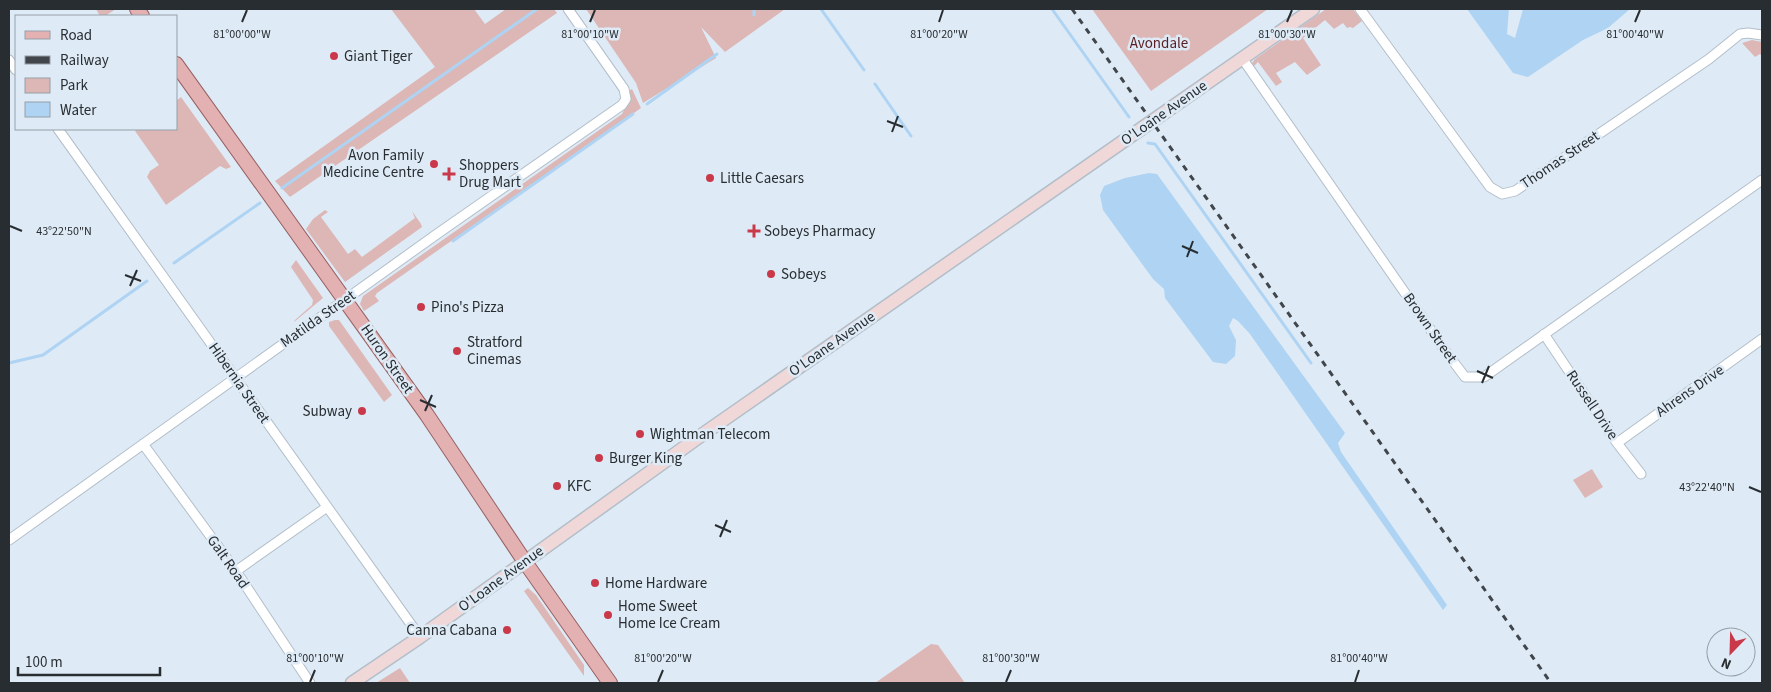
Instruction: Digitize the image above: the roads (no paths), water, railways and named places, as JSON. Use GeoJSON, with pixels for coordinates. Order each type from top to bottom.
{"type":"FeatureCollection","features":[{"type":"Feature","properties":{"kind":"main road","name":"Huron Street"},"geometry":{"type":"LineString","coordinates":[[178,67],[427,415],[525,562],[610,683]]}},
{"type":"Feature","properties":{"kind":"street","name":"Matilda Street"},"geometry":{"type":"LineString","coordinates":[[9,540],[622,105],[626,99],[624,89],[568,9]]}},
{"type":"Feature","properties":{"kind":"street","name":"O'Loane Avenue"},"geometry":{"type":"LineString","coordinates":[[352,683],[420,637],[722,421],[1313,9]]}},
{"type":"Feature","properties":{"kind":"street","name":"Thomas Street"},"geometry":{"type":"LineString","coordinates":[[1360,9],[1490,187],[1502,194],[1515,191],[1709,59],[1740,34],[1762,35]]}},
{"type":"Feature","properties":{"kind":"street","name":"Brown Street"},"geometry":{"type":"LineString","coordinates":[[1242,58],[1465,377],[1484,377],[1762,180]]}},
{"type":"Feature","properties":{"kind":"street","name":"Hibernia Street"},"geometry":{"type":"LineString","coordinates":[[59,130],[420,637]]}},
{"type":"Feature","properties":{"kind":"street","name":"Russell Drive"},"geometry":{"type":"LineString","coordinates":[[1544,334],[1617,443],[1641,474]]}},
{"type":"Feature","properties":{"kind":"street","name":"Ahrens Drive"},"geometry":{"type":"LineString","coordinates":[[1617,443],[1762,339]]}},
{"type":"Feature","properties":{"kind":"street","name":"Galt Road"},"geometry":{"type":"LineString","coordinates":[[142,444],[236,572],[310,683]]}},
{"type":"Feature","properties":{"kind":"street"},"geometry":{"type":"LineString","coordinates":[[236,572],[327,507]]}},
{"type":"Feature","properties":{"kind":"water"},"geometry":{"type":"Polygon","coordinates":[[[1467,9],[1509,9],[1507,34],[1515,38],[1523,9],[1630,9],[1608,28],[1583,40],[1528,77],[1513,73],[1467,9]]]}},
{"type":"Feature","properties":{"kind":"water"},"geometry":{"type":"Polygon","coordinates":[[[1149,173],[1157,174],[1345,433],[1338,443],[1341,452],[1447,605],[1443,610],[1250,334],[1233,318],[1229,326],[1236,340],[1235,356],[1226,364],[1213,362],[1165,298],[1164,289],[1153,279],[1103,210],[1100,195],[1104,186],[1125,178],[1149,173]]]}},
{"type":"Feature","properties":{"kind":"waterway"},"geometry":{"type":"LineString","coordinates":[[282,188],[537,9]]}},
{"type":"Feature","properties":{"kind":"waterway"},"geometry":{"type":"LineString","coordinates":[[754,9],[754,15]]}},
{"type":"Feature","properties":{"kind":"waterway"},"geometry":{"type":"LineString","coordinates":[[821,9],[864,70]]}},
{"type":"Feature","properties":{"kind":"waterway"},"geometry":{"type":"LineString","coordinates":[[1052,9],[1129,117]]}},
{"type":"Feature","properties":{"kind":"waterway"},"geometry":{"type":"LineString","coordinates":[[647,104],[717,54]]}},
{"type":"Feature","properties":{"kind":"waterway"},"geometry":{"type":"LineString","coordinates":[[875,84],[911,136]]}},
{"type":"Feature","properties":{"kind":"waterway"},"geometry":{"type":"LineString","coordinates":[[453,241],[633,114]]}},
{"type":"Feature","properties":{"kind":"waterway"},"geometry":{"type":"LineString","coordinates":[[1148,143],[1155,144],[1311,363]]}},
{"type":"Feature","properties":{"kind":"waterway"},"geometry":{"type":"LineString","coordinates":[[174,263],[260,203]]}},
{"type":"Feature","properties":{"kind":"waterway"},"geometry":{"type":"LineString","coordinates":[[9,363],[43,355],[147,281]]}},
{"type":"Feature","properties":{"kind":"railway"},"geometry":{"type":"LineString","coordinates":[[1072,9],[1551,683]]}},
{"type":"Feature","properties":{"kind":"place","name":"Giant Tiger"},"geometry":{"type":"Point","coordinates":[334,56]}},
{"type":"Feature","properties":{"kind":"place","name":"Avon Family Medicine Centre"},"geometry":{"type":"Point","coordinates":[434,164]}},
{"type":"Feature","properties":{"kind":"place","name":"Shoppers Drug Mart"},"geometry":{"type":"Point","coordinates":[449,174]}},
{"type":"Feature","properties":{"kind":"place","name":"Little Caesars"},"geometry":{"type":"Point","coordinates":[710,178]}},
{"type":"Feature","properties":{"kind":"place","name":"Sobeys Pharmacy"},"geometry":{"type":"Point","coordinates":[754,231]}},
{"type":"Feature","properties":{"kind":"place","name":"Sobeys"},"geometry":{"type":"Point","coordinates":[771,274]}},
{"type":"Feature","properties":{"kind":"place","name":"Pino's Pizza"},"geometry":{"type":"Point","coordinates":[421,307]}},
{"type":"Feature","properties":{"kind":"place","name":"Stratford Cinemas"},"geometry":{"type":"Point","coordinates":[457,351]}},
{"type":"Feature","properties":{"kind":"place","name":"Subway"},"geometry":{"type":"Point","coordinates":[362,411]}},
{"type":"Feature","properties":{"kind":"place","name":"Wightman Telecom"},"geometry":{"type":"Point","coordinates":[640,434]}},
{"type":"Feature","properties":{"kind":"place","name":"Burger King"},"geometry":{"type":"Point","coordinates":[599,458]}},
{"type":"Feature","properties":{"kind":"place","name":"KFC"},"geometry":{"type":"Point","coordinates":[557,486]}},
{"type":"Feature","properties":{"kind":"place","name":"Home Hardware"},"geometry":{"type":"Point","coordinates":[595,583]}},
{"type":"Feature","properties":{"kind":"place","name":"Home Sweet Home Ice Cream"},"geometry":{"type":"Point","coordinates":[608,615]}},
{"type":"Feature","properties":{"kind":"place","name":"Canna Cabana"},"geometry":{"type":"Point","coordinates":[507,630]}},
{"type":"Feature","properties":{"kind":"park label","name":"Avondale"},"geometry":{"type":"Point","coordinates":[1159,43]}}]}
